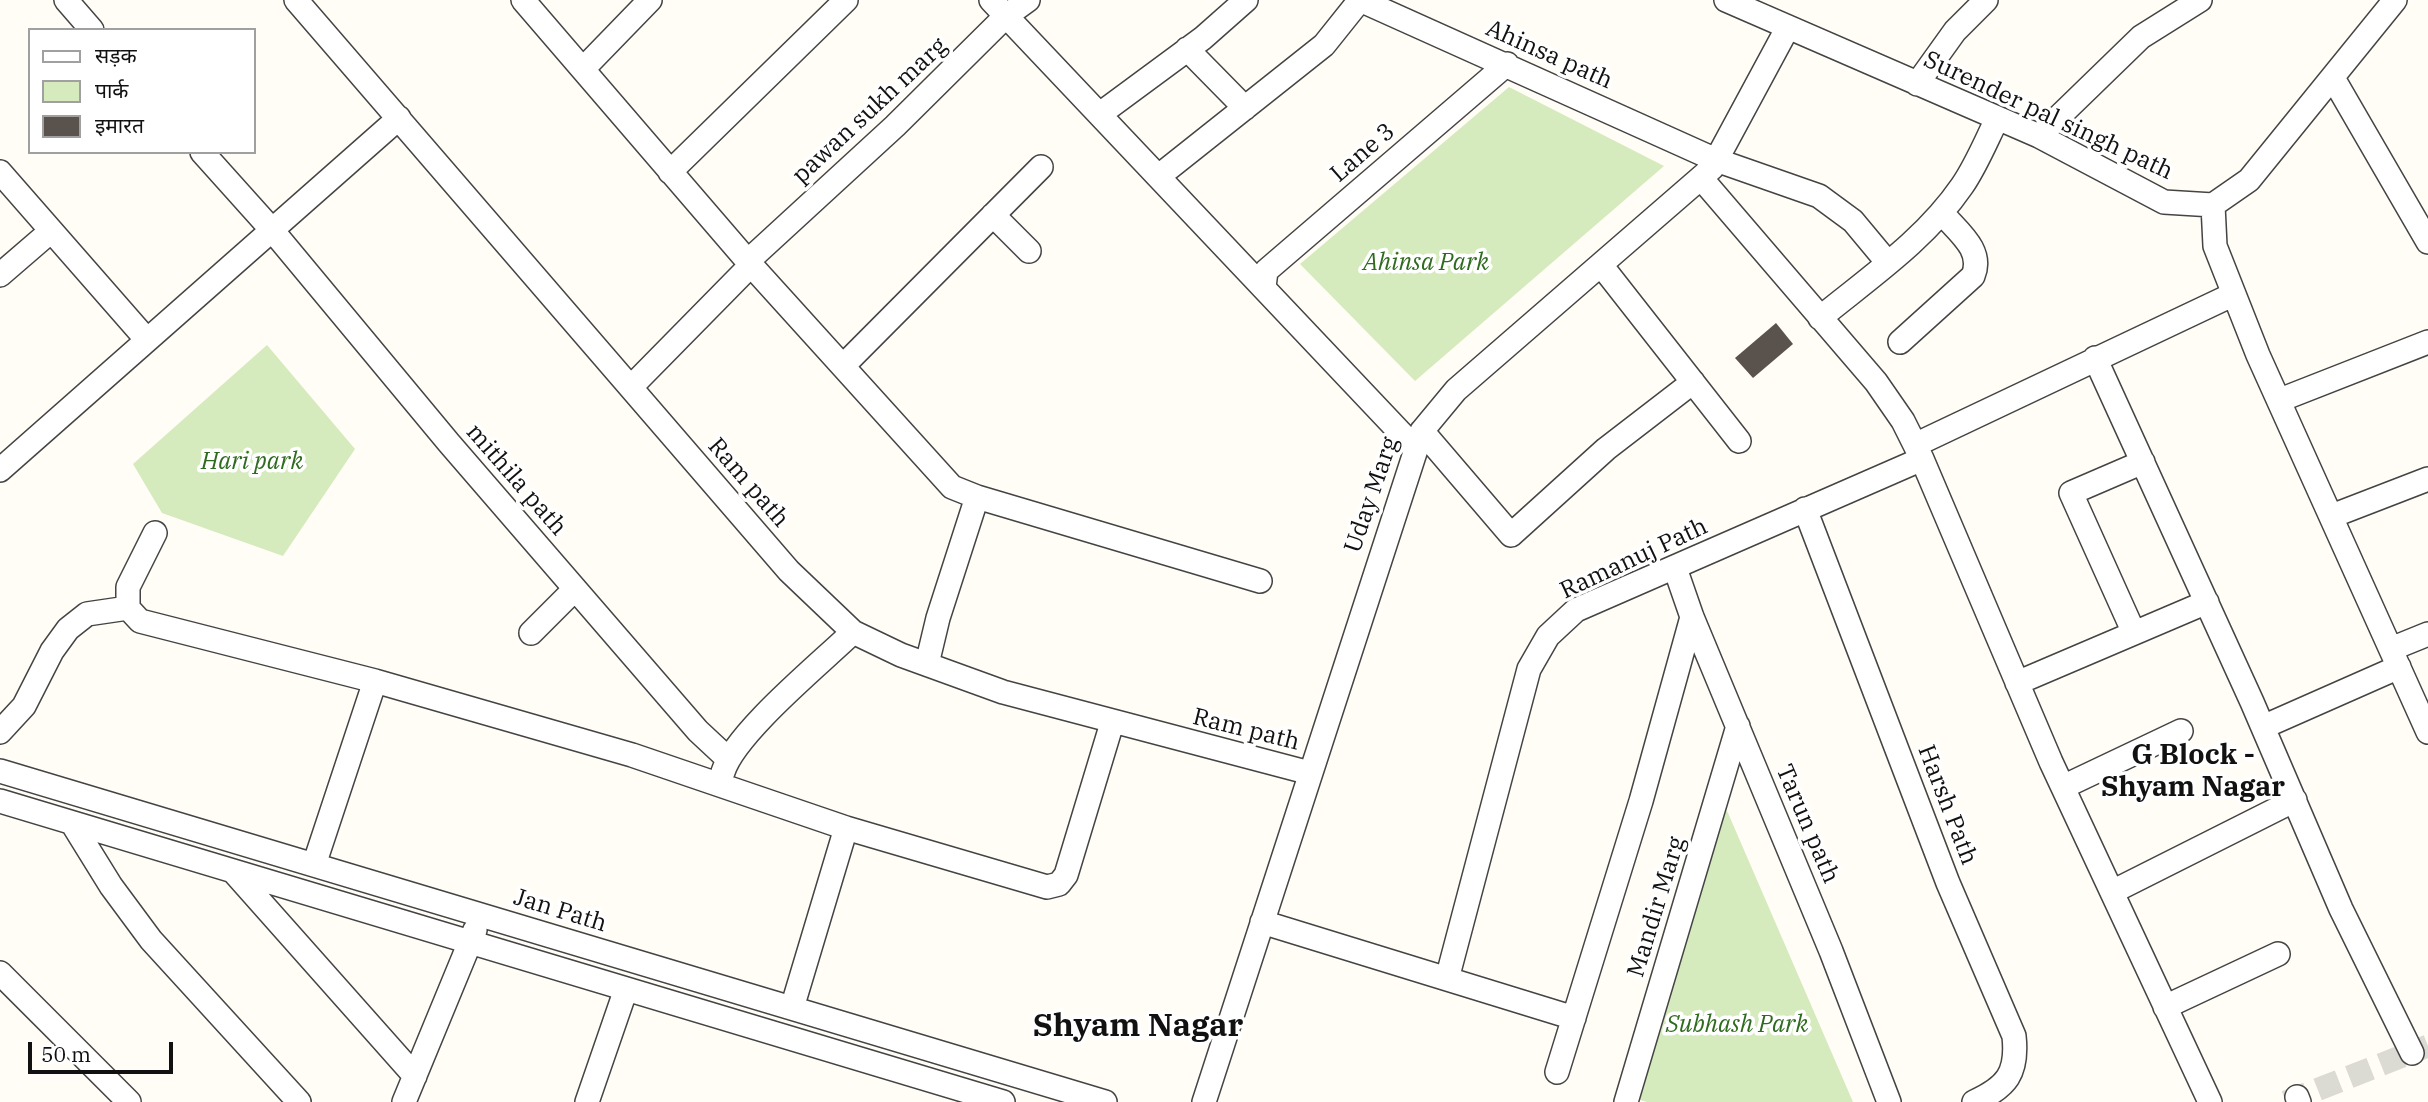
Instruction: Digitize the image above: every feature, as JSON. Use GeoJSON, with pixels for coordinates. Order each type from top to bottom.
{"type":"FeatureCollection","features":[{"type":"Feature","properties":{"kind":"street"},"geometry":{"type":"LineString","coordinates":[[66,0],[90,28]]}},
{"type":"Feature","properties":{"kind":"street"},"geometry":{"type":"LineString","coordinates":[[523,0],[749,263],[952,487],[977,497],[1260,581]]}},
{"type":"Feature","properties":{"kind":"street"},"geometry":{"type":"LineString","coordinates":[[584,68],[650,0]]}},
{"type":"Feature","properties":{"kind":"street"},"geometry":{"type":"LineString","coordinates":[[670,172],[846,0]]}},
{"type":"Feature","properties":{"kind":"street","name":"pawan sukh marg"},"geometry":{"type":"LineString","coordinates":[[631,387],[749,263],[894,127],[999,8],[1028,0]]}},
{"type":"Feature","properties":{"kind":"street"},"geometry":{"type":"LineString","coordinates":[[1100,114],[1187,49],[1246,0]]}},
{"type":"Feature","properties":{"kind":"street"},"geometry":{"type":"LineString","coordinates":[[1159,176],[1324,45],[1360,0]]}},
{"type":"Feature","properties":{"kind":"street","name":"Ahinsa path"},"geometry":{"type":"LineString","coordinates":[[1360,0],[1716,160],[1819,196],[1853,221],[1888,263]]}},
{"type":"Feature","properties":{"kind":"street","name":"Surender pal singh path"},"geometry":{"type":"LineString","coordinates":[[1726,0],[2039,136],[2164,202],[2213,205]]}},
{"type":"Feature","properties":{"kind":"street"},"geometry":{"type":"LineString","coordinates":[[1917,84],[1955,31],[1986,0]]}},
{"type":"Feature","properties":{"kind":"street"},"geometry":{"type":"LineString","coordinates":[[2395,0],[2249,180],[2213,205],[2215,246],[2234,294],[2428,732]]}},
{"type":"Feature","properties":{"kind":"street","name":"Ram path"},"geometry":{"type":"LineString","coordinates":[[299,1],[789,571],[853,632],[927,664],[1003,692],[1112,723],[1310,773]]}},
{"type":"Feature","properties":{"kind":"street"},"geometry":{"type":"LineString","coordinates":[[2039,136],[2141,37],[2187,3]]}},
{"type":"Feature","properties":{"kind":"street"},"geometry":{"type":"LineString","coordinates":[[999,8],[1264,287],[1511,535],[1606,449],[1693,382]]}},
{"type":"Feature","properties":{"kind":"street","name":"Uday Marg"},"geometry":{"type":"LineString","coordinates":[[1204,1102],[1419,440],[1457,390],[1701,178],[1716,160],[1788,27]]}},
{"type":"Feature","properties":{"kind":"street"},"geometry":{"type":"LineString","coordinates":[[1187,49],[1245,108]]}},
{"type":"Feature","properties":{"kind":"street","name":"Lane 3"},"geometry":{"type":"LineString","coordinates":[[1264,287],[1266,271],[1507,64]]}},
{"type":"Feature","properties":{"kind":"street"},"geometry":{"type":"LineString","coordinates":[[2333,78],[2428,243]]}},
{"type":"Feature","properties":{"kind":"street"},"geometry":{"type":"LineString","coordinates":[[0,470],[399,118]]}},
{"type":"Feature","properties":{"kind":"street"},"geometry":{"type":"LineString","coordinates":[[1820,318],[1888,263],[1942,213],[1964,184],[1997,119]]}},
{"type":"Feature","properties":{"kind":"street","name":"mithila path"},"geometry":{"type":"LineString","coordinates":[[204,154],[272,230],[698,731],[727,758]]}},
{"type":"Feature","properties":{"kind":"street"},"geometry":{"type":"LineString","coordinates":[[843,366],[1041,167]]}},
{"type":"Feature","properties":{"kind":"street"},"geometry":{"type":"LineString","coordinates":[[0,172],[146,340]]}},
{"type":"Feature","properties":{"kind":"street"},"geometry":{"type":"LineString","coordinates":[[1701,178],[1876,382],[1919,452],[2063,787],[2210,1102]]}},
{"type":"Feature","properties":{"kind":"street"},"geometry":{"type":"LineString","coordinates":[[1900,342],[1973,276],[1979,263],[1975,252],[1942,213]]}},
{"type":"Feature","properties":{"kind":"street"},"geometry":{"type":"LineString","coordinates":[[993,215],[1030,251]]}},
{"type":"Feature","properties":{"kind":"street"},"geometry":{"type":"LineString","coordinates":[[0,275],[51,231]]}},
{"type":"Feature","properties":{"kind":"street"},"geometry":{"type":"LineString","coordinates":[[1601,265],[1739,441]]}},
{"type":"Feature","properties":{"kind":"street","name":"Ramanuj Path"},"geometry":{"type":"LineString","coordinates":[[1447,979],[1530,669],[1548,636],[1576,610],[1805,509],[2095,358],[2234,294]]}},
{"type":"Feature","properties":{"kind":"street"},"geometry":{"type":"LineString","coordinates":[[2280,400],[2428,342]]}},
{"type":"Feature","properties":{"kind":"street"},"geometry":{"type":"LineString","coordinates":[[2095,358],[2263,727],[2341,909],[2412,1053]]}},
{"type":"Feature","properties":{"kind":"street"},"geometry":{"type":"LineString","coordinates":[[2134,633],[2071,493],[2143,462]]}},
{"type":"Feature","properties":{"kind":"street"},"geometry":{"type":"LineString","coordinates":[[2332,516],[2428,479]]}},
{"type":"Feature","properties":{"kind":"street"},"geometry":{"type":"LineString","coordinates":[[927,664],[938,618],[977,497]]}},
{"type":"Feature","properties":{"kind":"street","name":"Harsh Path"},"geometry":{"type":"LineString","coordinates":[[1805,509],[1948,883],[2014,1036],[2017,1058],[2007,1081],[1974,1102]]}},
{"type":"Feature","properties":{"kind":"street"},"geometry":{"type":"LineString","coordinates":[[155,533],[128,587],[128,608],[140,621],[375,681],[632,755],[846,828],[1047,887],[1059,884],[1066,875],[1112,723]]}},
{"type":"Feature","properties":{"kind":"street","name":"Tarun path"},"geometry":{"type":"LineString","coordinates":[[1675,568],[1692,617],[1831,951],[1889,1102]]}},
{"type":"Feature","properties":{"kind":"street"},"geometry":{"type":"LineString","coordinates":[[531,633],[575,589]]}},
{"type":"Feature","properties":{"kind":"street"},"geometry":{"type":"LineString","coordinates":[[2017,683],[2207,602]]}},
{"type":"Feature","properties":{"kind":"street"},"geometry":{"type":"LineString","coordinates":[[0,732],[24,706],[52,651],[68,629],[87,614],[128,608]]}},
{"type":"Feature","properties":{"kind":"street"},"geometry":{"type":"LineString","coordinates":[[1558,1072],[1641,801],[1692,617]]}},
{"type":"Feature","properties":{"kind":"street"},"geometry":{"type":"LineString","coordinates":[[720,785],[727,758],[757,725],[853,632]]}},
{"type":"Feature","properties":{"kind":"street"},"geometry":{"type":"LineString","coordinates":[[2263,727],[2395,658],[2428,634]]}},
{"type":"Feature","properties":{"kind":"street"},"geometry":{"type":"LineString","coordinates":[[314,865],[375,681]]}},
{"type":"Feature","properties":{"kind":"street","name":"Mandir Marg"},"geometry":{"type":"LineString","coordinates":[[1626,1102],[1738,726]]}},
{"type":"Feature","properties":{"kind":"street"},"geometry":{"type":"LineString","coordinates":[[2063,787],[2180,731]]}},
{"type":"Feature","properties":{"kind":"street","name":"Jan Path"},"geometry":{"type":"LineString","coordinates":[[0,771],[1105,1102]]}},
{"type":"Feature","properties":{"kind":"street"},"geometry":{"type":"LineString","coordinates":[[2112,892],[2295,800]]}},
{"type":"Feature","properties":{"kind":"street"},"geometry":{"type":"LineString","coordinates":[[0,801],[1003,1102]]}},
{"type":"Feature","properties":{"kind":"street"},"geometry":{"type":"LineString","coordinates":[[72,823],[111,886],[151,940],[299,1102]]}},
{"type":"Feature","properties":{"kind":"street"},"geometry":{"type":"LineString","coordinates":[[792,1008],[846,828]]}},
{"type":"Feature","properties":{"kind":"street"},"geometry":{"type":"LineString","coordinates":[[233,871],[415,1076]]}},
{"type":"Feature","properties":{"kind":"street"},"geometry":{"type":"LineString","coordinates":[[404,1102],[482,915]]}},
{"type":"Feature","properties":{"kind":"street"},"geometry":{"type":"LineString","coordinates":[[1262,922],[1573,1018]]}},
{"type":"Feature","properties":{"kind":"street"},"geometry":{"type":"LineString","coordinates":[[2165,1007],[2278,954]]}},
{"type":"Feature","properties":{"kind":"street"},"geometry":{"type":"LineString","coordinates":[[0,973],[129,1102]]}},
{"type":"Feature","properties":{"kind":"street"},"geometry":{"type":"LineString","coordinates":[[587,1102],[626,989]]}},
{"type":"Feature","properties":{"kind":"green space","name":"Ahinsa Park"},"geometry":{"type":"Polygon","coordinates":[[[1509,87],[1664,166],[1415,381],[1300,264],[1509,87]]]}},
{"type":"Feature","properties":{"kind":"green space","name":"Hari park"},"geometry":{"type":"Polygon","coordinates":[[[267,345],[355,449],[283,556],[162,513],[133,464],[267,345]]]}},
{"type":"Feature","properties":{"kind":"green space","name":"Subhash Park"},"geometry":{"type":"Polygon","coordinates":[[[1718,798],[1728,813],[1853,1102],[1647,1102],[1637,1099],[1718,798]]]}},
{"type":"Feature","properties":{"kind":"building"},"geometry":{"type":"Polygon","coordinates":[[[1776,323],[1793,344],[1753,378],[1735,358],[1776,323]]]}},
{"type":"Feature","properties":{"kind":"tunnel"},"geometry":{"type":"LineString","coordinates":[[2286,1102],[2428,1046]]}},
{"type":"Feature","properties":{"kind":"district","name":"G Block - Shyam Nagar"},"geometry":{"type":"Point","coordinates":[2193,772]}},
{"type":"Feature","properties":{"kind":"district","name":"Shyam Nagar"},"geometry":{"type":"Point","coordinates":[1138,1027]}}]}
